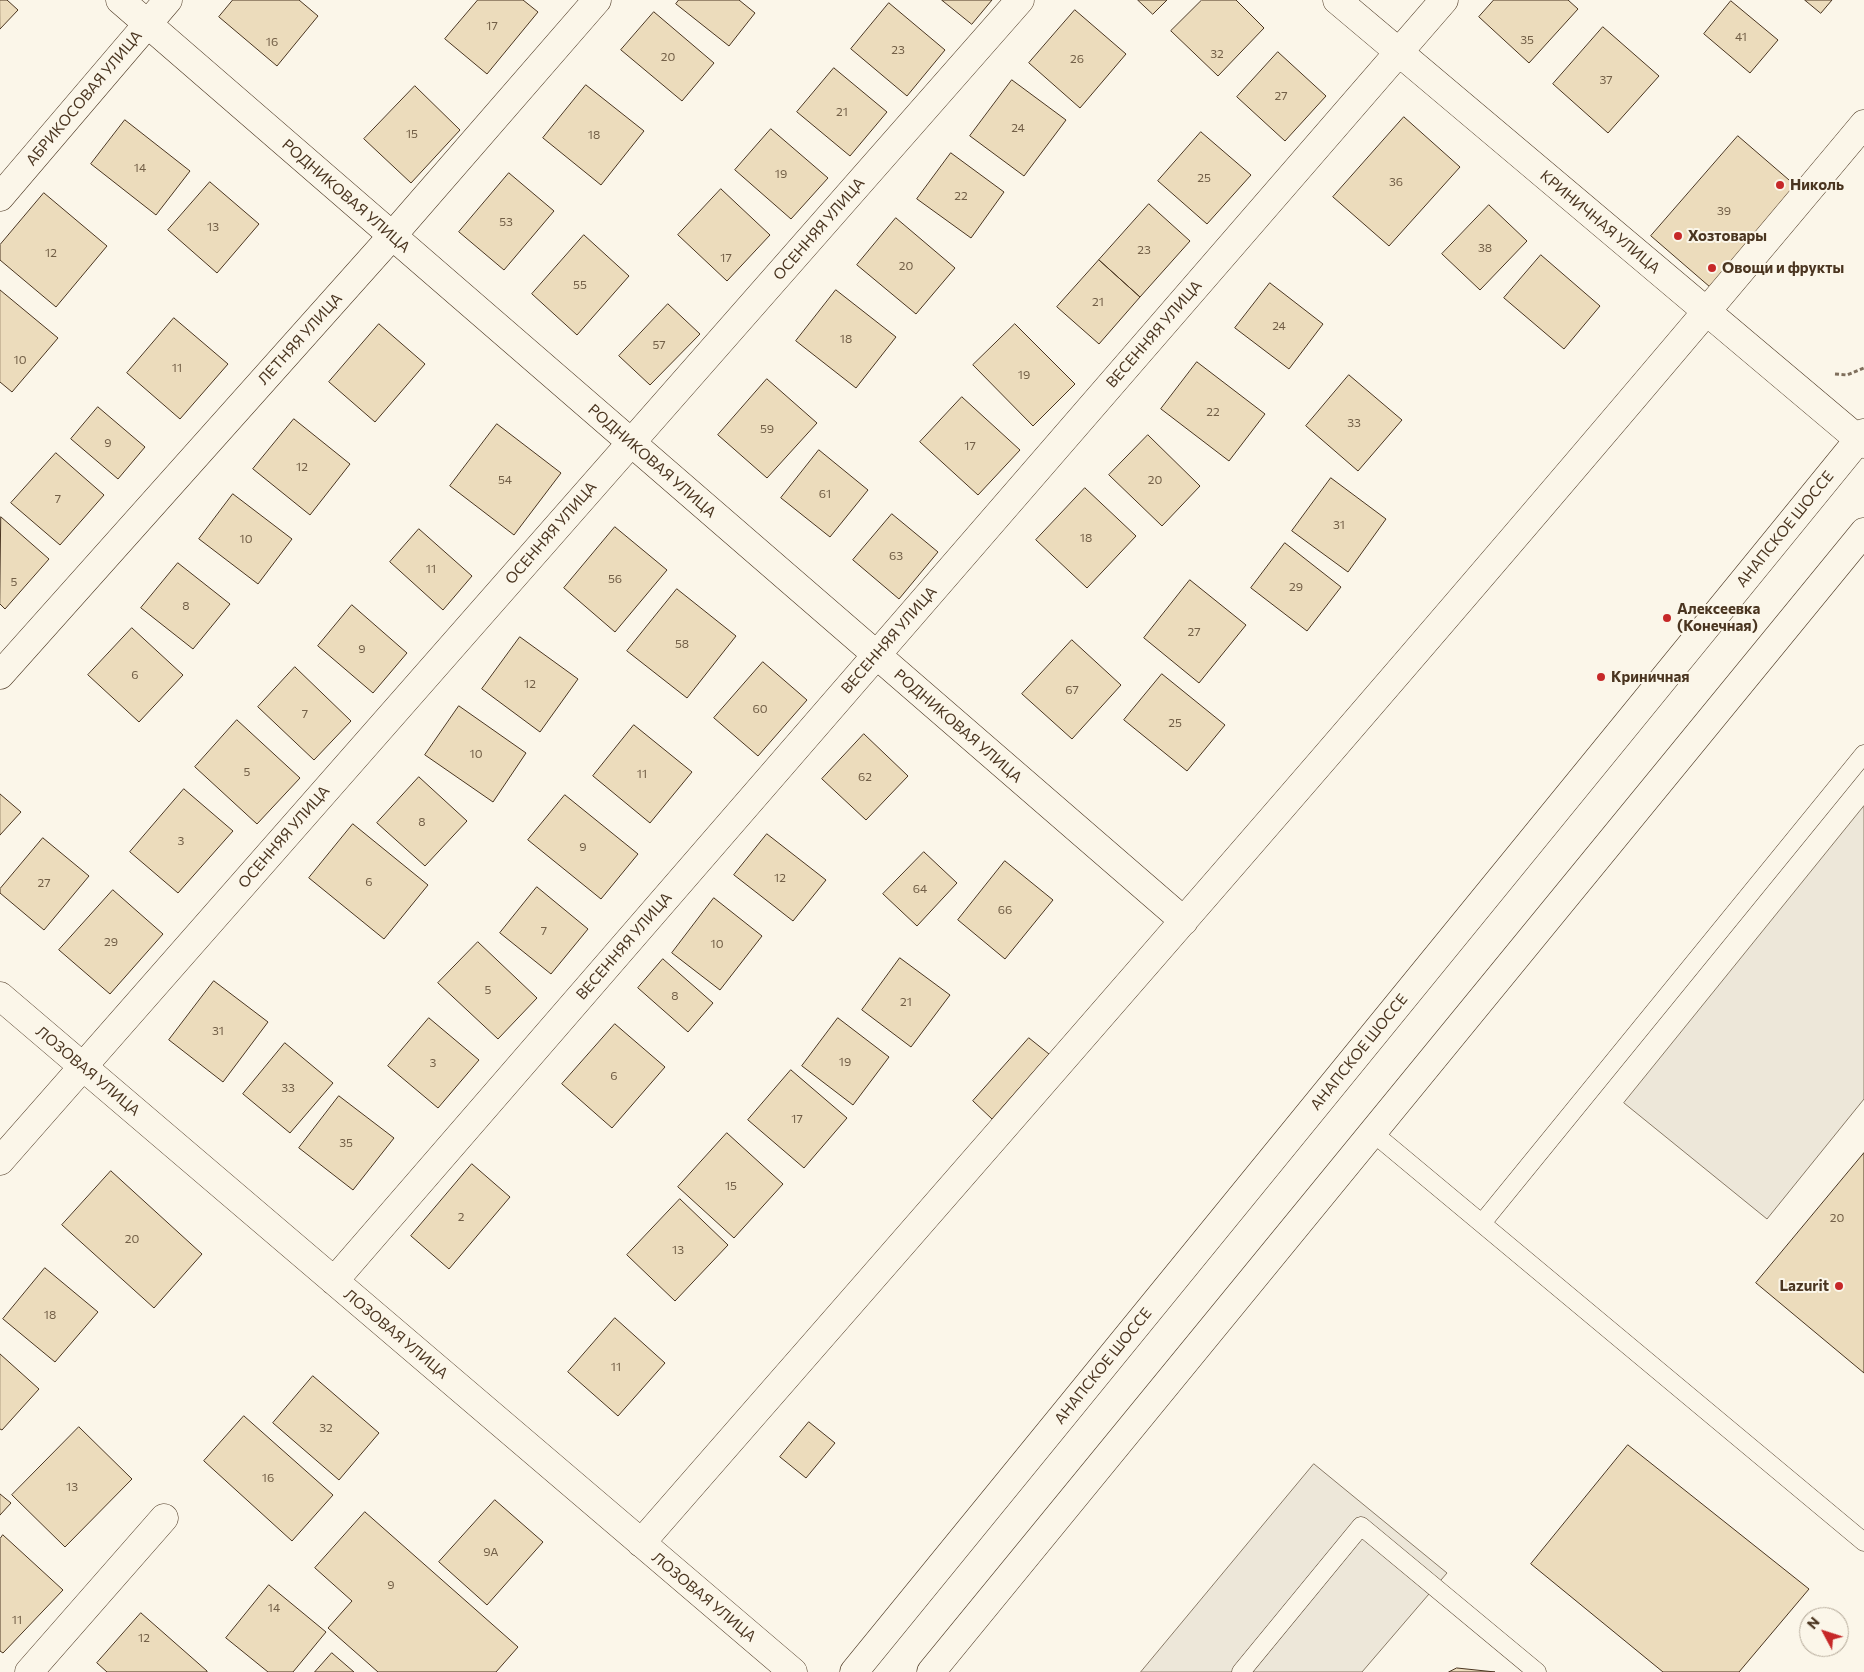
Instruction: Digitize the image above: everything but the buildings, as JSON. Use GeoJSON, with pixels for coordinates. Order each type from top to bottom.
{"type":"FeatureCollection","features":[{"type":"Feature","properties":{"kind":"street","name":"РОДНИКОВАЯ УЛИЦА"},"geometry":{"type":"LineString","coordinates":[[120,0],[1184,921]]}},
{"type":"Feature","properties":{"kind":"street","name":"АБРИКОСОВАЯ УЛИЦА"},"geometry":{"type":"LineString","coordinates":[[0,197],[168,0]]}},
{"type":"Feature","properties":{"kind":"street","name":"ЛЕТНЯЯ УЛИЦА"},"geometry":{"type":"LineString","coordinates":[[0,675],[392,236],[597,0]]}},
{"type":"Feature","properties":{"kind":"street","name":"ОСЕННЯЯ УЛИЦА"},"geometry":{"type":"LineString","coordinates":[[0,1161],[1020,0]]}},
{"type":"Feature","properties":{"kind":"street","name":"КРИНИЧНАЯ УЛИЦА"},"geometry":{"type":"LineString","coordinates":[[1337,0],[1707,312],[1862,439]]}},
{"type":"Feature","properties":{"kind":"street","name":"ВЕСЕННЯЯ УЛИЦА"},"geometry":{"type":"LineString","coordinates":[[334,1281],[1444,0]]}},
{"type":"Feature","properties":{"kind":"street"},"geometry":{"type":"LineString","coordinates":[[641,1543],[1184,921],[1707,312],[1864,124]]}},
{"type":"Feature","properties":{"kind":"street","name":"АНАПСКОЕ ШОССЕ"},"geometry":{"type":"LineString","coordinates":[[854,1672],[1862,439]]}},
{"type":"Feature","properties":{"kind":"street"},"geometry":{"type":"LineString","coordinates":[[931,1672],[1864,532]]}},
{"type":"Feature","properties":{"kind":"street","name":"ЛОЗОВАЯ УЛИЦА"},"geometry":{"type":"LineString","coordinates":[[0,996],[793,1672]]}},
{"type":"Feature","properties":{"kind":"street"},"geometry":{"type":"LineString","coordinates":[[29,1672],[164,1518]]}},
{"type":"Feature","properties":{"kind":"lane"},"geometry":{"type":"LineString","coordinates":[[1482,1224],[1864,754]]}},
{"type":"Feature","properties":{"kind":"lane"},"geometry":{"type":"LineString","coordinates":[[1372,1132],[1864,1542]]}},
{"type":"Feature","properties":{"kind":"lane"},"geometry":{"type":"LineString","coordinates":[[1241,1672],[1361,1526],[1537,1672]]}},
{"type":"Feature","properties":{"kind":"shaded area"},"geometry":{"type":"Polygon","coordinates":[[[1864,806],[1864,1099],[1767,1219],[1624,1103],[1864,806]]]}},
{"type":"Feature","properties":{"kind":"shaded area"},"geometry":{"type":"Polygon","coordinates":[[[1314,1464],[1447,1573],[1362,1672],[1141,1672],[1314,1464]]]}},
{"type":"Feature","properties":{"kind":"place","name":"Николь"},"geometry":{"type":"Point","coordinates":[1780,185]}},
{"type":"Feature","properties":{"kind":"place","name":"Хозтовары"},"geometry":{"type":"Point","coordinates":[1678,236]}},
{"type":"Feature","properties":{"kind":"place","name":"Овощи и фрукты"},"geometry":{"type":"Point","coordinates":[1712,268]}},
{"type":"Feature","properties":{"kind":"place","name":"Алексеевка (Конечная)"},"geometry":{"type":"Point","coordinates":[1667,618]}},
{"type":"Feature","properties":{"kind":"place","name":"Криничная"},"geometry":{"type":"Point","coordinates":[1601,677]}},
{"type":"Feature","properties":{"kind":"place","name":"Lazurit"},"geometry":{"type":"Point","coordinates":[1839,1286]}}]}
